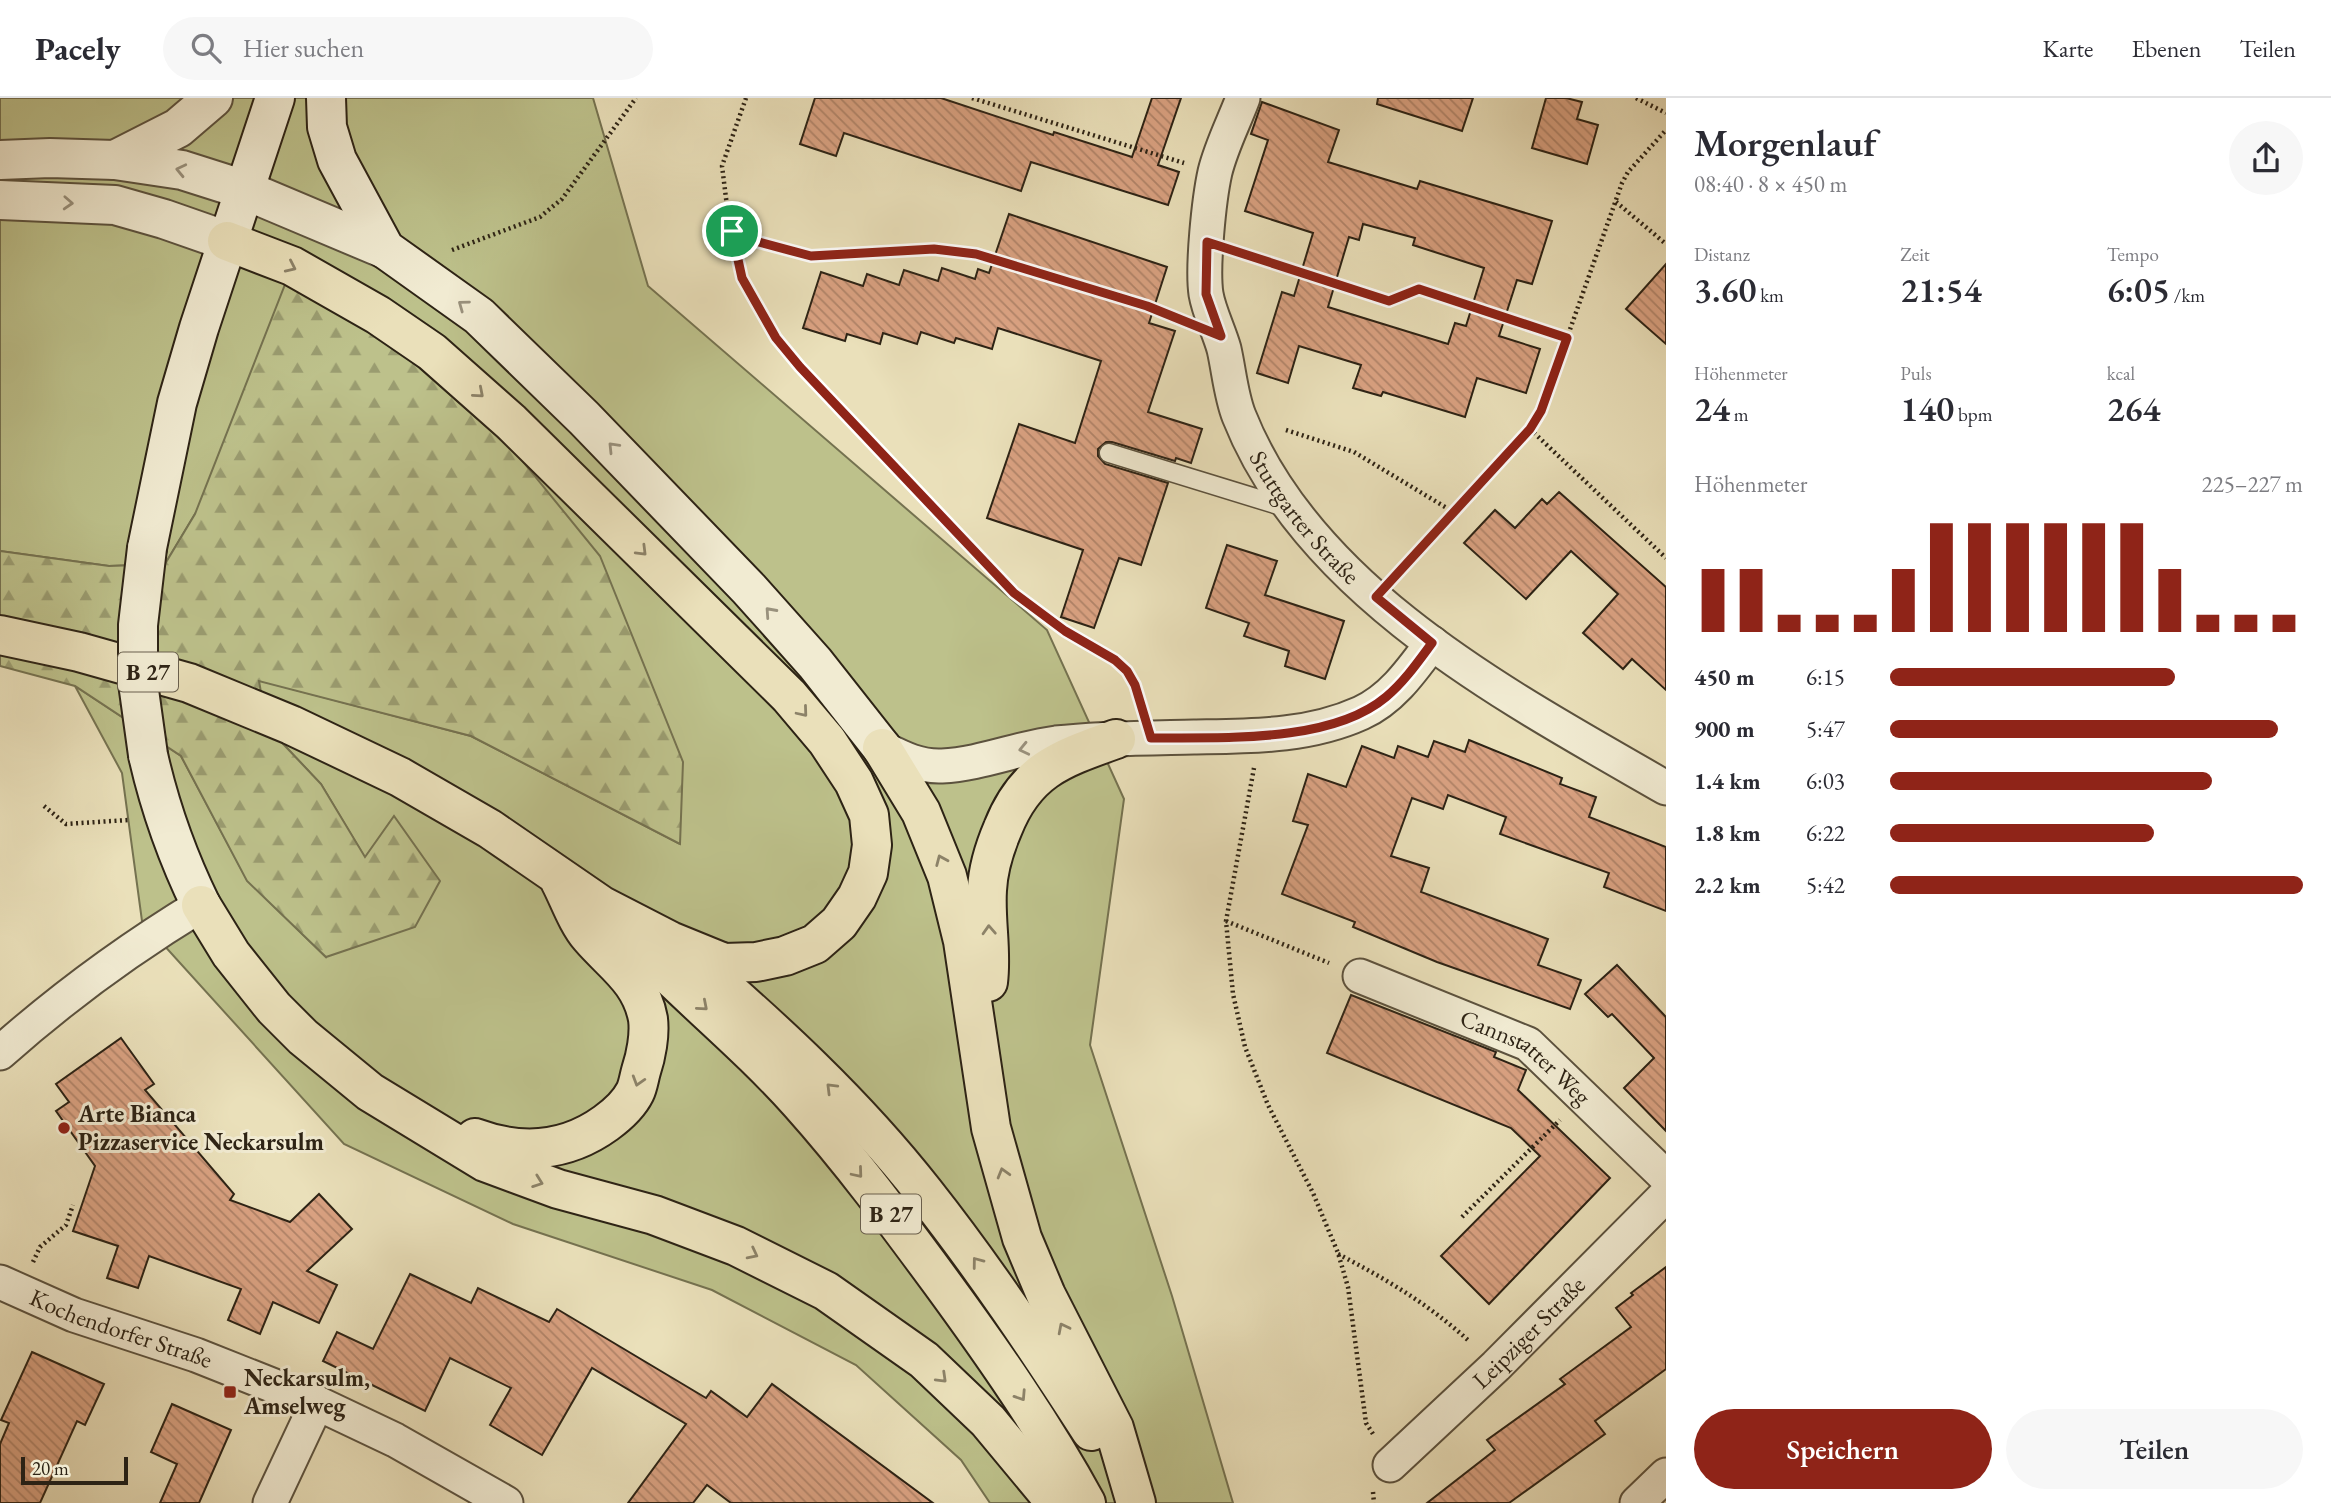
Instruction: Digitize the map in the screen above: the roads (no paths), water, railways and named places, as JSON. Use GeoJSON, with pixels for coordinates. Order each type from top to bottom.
{"type":"FeatureCollection","features":[{"type":"Feature","properties":{"kind":"highway"},"geometry":{"type":"LineString","coordinates":[[228,241],[292,267],[378,315],[432,352],[511,422],[789,696],[827,741],[855,782],[869,815],[872,845],[868,873],[857,897],[839,923],[815,944],[785,956],[756,962],[724,963],[670,941]]}},
{"type":"Feature","properties":{"kind":"highway","name":"B 27"},"geometry":{"type":"LineString","coordinates":[[0,635],[79,652],[188,683],[291,725],[401,776],[490,829],[601,906],[670,941],[765,1022],[840,1097],[923,1190],[1018,1317],[1135,1503]]}},
{"type":"Feature","properties":{"kind":"highway"},"geometry":{"type":"LineString","coordinates":[[980,1046],[990,964],[987,891],[992,856],[1012,806],[1022,790],[1035,778],[1064,760],[1133,738]]}},
{"type":"Feature","properties":{"kind":"highway"},"geometry":{"type":"LineString","coordinates":[[882,748],[920,812],[947,876],[963,941],[990,1128],[1022,1238],[1046,1295],[1114,1428],[1135,1503]]}},
{"type":"Feature","properties":{"kind":"highway"},"geometry":{"type":"LineString","coordinates":[[370,1092],[422,1118],[487,1142],[525,1149],[563,1146],[590,1135],[618,1115],[635,1092],[646,1056],[648,1019],[637,989],[620,965],[589,936],[556,873]]}},
{"type":"Feature","properties":{"kind":"highway"},"geometry":{"type":"LineString","coordinates":[[201,905],[231,954],[274,1008],[303,1037],[370,1092],[485,1162],[558,1189],[654,1215],[736,1245],[826,1291],[924,1360],[988,1421],[1056,1503]]}},
{"type":"Feature","properties":{"kind":"highway","name":"B 27"},"geometry":{"type":"LineString","coordinates":[[601,906],[652,961],[714,1016],[800,1102],[883,1203],[995,1356],[1086,1503]]}},
{"type":"Feature","properties":{"kind":"main road"},"geometry":{"type":"LineString","coordinates":[[115,160],[178,128],[213,98]]}},
{"type":"Feature","properties":{"kind":"main road"},"geometry":{"type":"LineString","coordinates":[[201,905],[179,860],[159,805],[148,755],[138,683],[138,625],[147,548],[177,403],[275,98]]}},
{"type":"Feature","properties":{"kind":"main road"},"geometry":{"type":"LineString","coordinates":[[326,98],[327,127],[337,160],[384,249]]}},
{"type":"Feature","properties":{"kind":"main road"},"geometry":{"type":"LineString","coordinates":[[0,160],[115,160],[182,170],[245,190],[384,249],[479,316],[584,418],[749,589],[815,663],[882,748]]}},
{"type":"Feature","properties":{"kind":"main road"},"geometry":{"type":"LineString","coordinates":[[0,200],[115,205],[228,241]]}},
{"type":"Feature","properties":{"kind":"street","name":"Stuttgarter Straße"},"geometry":{"type":"LineString","coordinates":[[1243,98],[1215,172],[1207,242],[1206,294],[1221,336],[1239,415],[1266,470],[1291,509],[1320,544],[1376,597],[1432,643],[1511,699],[1666,788]]}},
{"type":"Feature","properties":{"kind":"street"},"geometry":{"type":"LineString","coordinates":[[882,748],[909,762],[944,766],[991,758],[1027,748],[1133,738],[1260,736],[1327,725],[1362,712],[1385,698],[1399,685],[1432,643]]}},
{"type":"Feature","properties":{"kind":"street"},"geometry":{"type":"LineString","coordinates":[[0,1053],[83,983],[137,944],[201,905]]}},
{"type":"Feature","properties":{"kind":"street","name":"Cannstatter Weg"},"geometry":{"type":"LineString","coordinates":[[1360,975],[1528,1044],[1666,1177]]}},
{"type":"Feature","properties":{"kind":"street","name":"Leipziger Straße"},"geometry":{"type":"LineString","coordinates":[[1390,1465],[1496,1366],[1666,1195]]}},
{"type":"Feature","properties":{"kind":"street","name":"Kochendorfer Straße"},"geometry":{"type":"LineString","coordinates":[[7,1291],[196,1355],[317,1403],[395,1440],[506,1503]]}},
{"type":"Feature","properties":{"kind":"street"},"geometry":{"type":"LineString","coordinates":[[270,1503],[317,1403]]}},
{"type":"Feature","properties":{"kind":"street"},"geometry":{"type":"LineString","coordinates":[[1637,1503],[1666,1475]]}},
{"type":"Feature","properties":{"kind":"lane"},"geometry":{"type":"LineString","coordinates":[[1109,453],[1291,509]]}},
{"type":"Feature","properties":{"kind":"place","name":"Arte Bianca Pizzaservice Neckarsulm"},"geometry":{"type":"Point","coordinates":[64,1128]}},
{"type":"Feature","properties":{"kind":"place","name":"Neckarsulm, Amselweg"},"geometry":{"type":"Point","coordinates":[230,1392]}}]}
